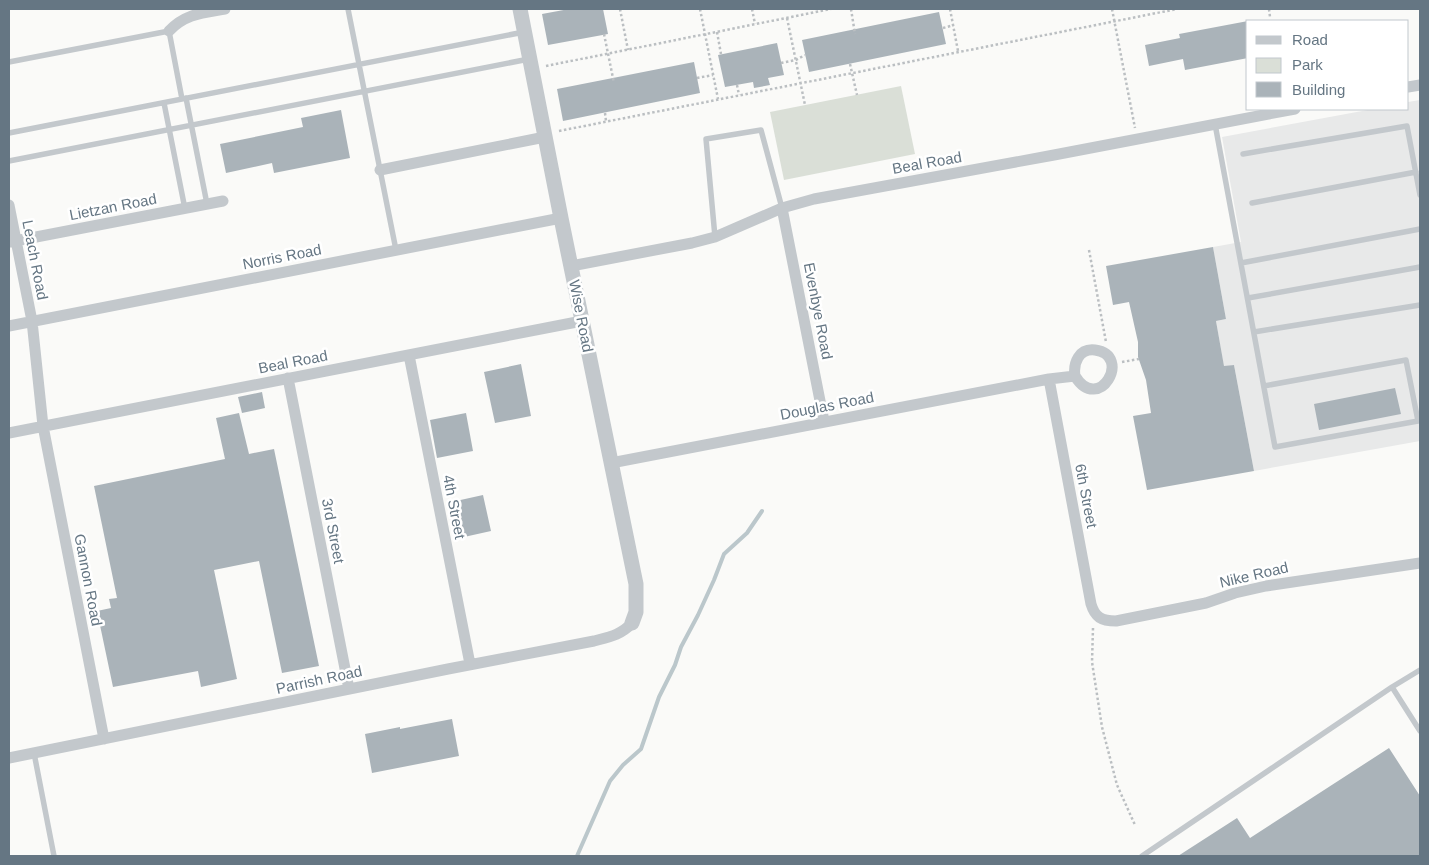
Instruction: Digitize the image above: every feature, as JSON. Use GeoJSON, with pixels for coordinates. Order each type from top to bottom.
{"type":"FeatureCollection","features":[{"type":"Feature","properties":{"kind":"street"},"geometry":{"type":"LineString","coordinates":[[169,31],[178,22],[188,17],[225,9]]}},
{"type":"Feature","properties":{"kind":"street","name":"Wise Road"},"geometry":{"type":"LineString","coordinates":[[520,9],[636,584],[636,612],[632,623]]}},
{"type":"Feature","properties":{"kind":"street","name":"Beal Road"},"geometry":{"type":"LineString","coordinates":[[571,266],[692,243],[715,236],[782,208],[814,199],[1290,110]]}},
{"type":"Feature","properties":{"kind":"street"},"geometry":{"type":"LineString","coordinates":[[380,170],[545,135]]}},
{"type":"Feature","properties":{"kind":"street","name":"Lietzan Road"},"geometry":{"type":"LineString","coordinates":[[12,242],[223,201]]}},
{"type":"Feature","properties":{"kind":"street","name":"Leach Road"},"geometry":{"type":"LineString","coordinates":[[9,205],[12,242],[32,321],[43,426]]}},
{"type":"Feature","properties":{"kind":"street","name":"Evenbye Road"},"geometry":{"type":"LineString","coordinates":[[782,208],[824,421]]}},
{"type":"Feature","properties":{"kind":"street","name":"Norris Road"},"geometry":{"type":"LineString","coordinates":[[9,326],[561,218]]}},
{"type":"Feature","properties":{"kind":"street","name":"Beal Road"},"geometry":{"type":"LineString","coordinates":[[9,433],[582,321]]}},
{"type":"Feature","properties":{"kind":"street","name":"4th Street"},"geometry":{"type":"LineString","coordinates":[[409,355],[470,664]]}},
{"type":"Feature","properties":{"kind":"street","name":"Douglas Road"},"geometry":{"type":"LineString","coordinates":[[610,462],[1048,379],[1075,376]]}},
{"type":"Feature","properties":{"kind":"street","name":"3rd Street"},"geometry":{"type":"LineString","coordinates":[[288,378],[349,689]]}},
{"type":"Feature","properties":{"kind":"street","name":"6th Street"},"geometry":{"type":"LineString","coordinates":[[1048,379],[1096,614]]}},
{"type":"Feature","properties":{"kind":"street","name":"Gannon Road"},"geometry":{"type":"LineString","coordinates":[[43,426],[104,739]]}},
{"type":"Feature","properties":{"kind":"street","name":"Nike Road"},"geometry":{"type":"LineString","coordinates":[[1096,614],[1104,621],[1116,621],[1206,603],[1235,592],[1266,586],[1420,563]]}},
{"type":"Feature","properties":{"kind":"street","name":"Parrish Road"},"geometry":{"type":"LineString","coordinates":[[9,758],[609,637],[625,630],[632,623]]}},
{"type":"Feature","properties":{"kind":"lane"},"geometry":{"type":"LineString","coordinates":[[348,9],[396,250]]}},
{"type":"Feature","properties":{"kind":"lane"},"geometry":{"type":"LineString","coordinates":[[9,62],[169,31],[207,204]]}},
{"type":"Feature","properties":{"kind":"lane"},"geometry":{"type":"LineString","coordinates":[[9,133],[524,32]]}},
{"type":"Feature","properties":{"kind":"lane"},"geometry":{"type":"LineString","coordinates":[[9,161],[364,92],[531,64]]}},
{"type":"Feature","properties":{"kind":"lane"},"geometry":{"type":"LineString","coordinates":[[164,103],[184,209]]}},
{"type":"Feature","properties":{"kind":"lane"},"geometry":{"type":"LineString","coordinates":[[1215,124],[1275,448],[1418,421],[1406,360],[1264,386]]}},
{"type":"Feature","properties":{"kind":"lane"},"geometry":{"type":"LineString","coordinates":[[1243,154],[1407,126],[1420,195]]}},
{"type":"Feature","properties":{"kind":"lane"},"geometry":{"type":"LineString","coordinates":[[715,236],[706,139],[762,130],[782,208]]}},
{"type":"Feature","properties":{"kind":"lane"},"geometry":{"type":"LineString","coordinates":[[1252,203],[1416,172]]}},
{"type":"Feature","properties":{"kind":"lane"},"geometry":{"type":"LineString","coordinates":[[1241,263],[1420,229]]}},
{"type":"Feature","properties":{"kind":"lane"},"geometry":{"type":"LineString","coordinates":[[1248,298],[1420,267]]}},
{"type":"Feature","properties":{"kind":"lane"},"geometry":{"type":"LineString","coordinates":[[1254,332],[1420,305]]}},
{"type":"Feature","properties":{"kind":"lane"},"geometry":{"type":"LineString","coordinates":[[1142,856],[1420,670]]}},
{"type":"Feature","properties":{"kind":"lane"},"geometry":{"type":"LineString","coordinates":[[1392,687],[1420,730]]}},
{"type":"Feature","properties":{"kind":"lane"},"geometry":{"type":"LineString","coordinates":[[34,753],[54,856]]}},
{"type":"Feature","properties":{"kind":"path"},"geometry":{"type":"LineString","coordinates":[[620,9],[628,50]]}},
{"type":"Feature","properties":{"kind":"path"},"geometry":{"type":"LineString","coordinates":[[700,9],[718,100]]}},
{"type":"Feature","properties":{"kind":"path"},"geometry":{"type":"LineString","coordinates":[[752,9],[755,24]]}},
{"type":"Feature","properties":{"kind":"path"},"geometry":{"type":"LineString","coordinates":[[531,64],[608,54],[831,9]]}},
{"type":"Feature","properties":{"kind":"path"},"geometry":{"type":"LineString","coordinates":[[850,9],[856,34]]}},
{"type":"Feature","properties":{"kind":"path"},"geometry":{"type":"LineString","coordinates":[[950,9],[958,52]]}},
{"type":"Feature","properties":{"kind":"path"},"geometry":{"type":"LineString","coordinates":[[1112,9],[1137,139]]}},
{"type":"Feature","properties":{"kind":"path"},"geometry":{"type":"LineString","coordinates":[[545,135],[607,121],[1177,9]]}},
{"type":"Feature","properties":{"kind":"path"},"geometry":{"type":"LineString","coordinates":[[1269,9],[1270,16]]}},
{"type":"Feature","properties":{"kind":"path"},"geometry":{"type":"LineString","coordinates":[[787,18],[804,105]]}},
{"type":"Feature","properties":{"kind":"path"},"geometry":{"type":"LineString","coordinates":[[942,28],[954,25]]}},
{"type":"Feature","properties":{"kind":"path"},"geometry":{"type":"LineString","coordinates":[[717,32],[721,54]]}},
{"type":"Feature","properties":{"kind":"path"},"geometry":{"type":"LineString","coordinates":[[604,34],[614,83]]}},
{"type":"Feature","properties":{"kind":"path"},"geometry":{"type":"LineString","coordinates":[[781,63],[796,60],[805,55]]}},
{"type":"Feature","properties":{"kind":"path"},"geometry":{"type":"LineString","coordinates":[[850,64],[857,95]]}},
{"type":"Feature","properties":{"kind":"path"},"geometry":{"type":"LineString","coordinates":[[697,78],[713,75]]}},
{"type":"Feature","properties":{"kind":"path"},"geometry":{"type":"LineString","coordinates":[[737,85],[739,95]]}},
{"type":"Feature","properties":{"kind":"path"},"geometry":{"type":"LineString","coordinates":[[605,112],[607,121]]}},
{"type":"Feature","properties":{"kind":"path"},"geometry":{"type":"LineString","coordinates":[[1089,250],[1106,344],[1110,348]]}},
{"type":"Feature","properties":{"kind":"path"},"geometry":{"type":"LineString","coordinates":[[1118,362],[1139,358]]}},
{"type":"Feature","properties":{"kind":"path"},"geometry":{"type":"LineString","coordinates":[[1096,614],[1092,662],[1102,727],[1117,785],[1135,824]]}},
{"type":"Feature","properties":{"kind":"shaded area"},"geometry":{"type":"Polygon","coordinates":[[[1420,100],[1420,441],[1254,471],[1234,365],[1224,367],[1216,321],[1226,319],[1213,247],[1241,242],[1222,137],[1368,110],[1409,110],[1409,102],[1420,100]]]}},
{"type":"Feature","properties":{"kind":"green space"},"geometry":{"type":"Polygon","coordinates":[[[901,86],[915,154],[784,180],[770,112],[901,86]]]}},
{"type":"Feature","properties":{"kind":"building"},"geometry":{"type":"Polygon","coordinates":[[[569,9],[603,9],[608,34],[548,45],[542,14],[569,9]]]}},
{"type":"Feature","properties":{"kind":"building"},"geometry":{"type":"Polygon","coordinates":[[[939,12],[946,44],[809,72],[802,40],[939,12]]]}},
{"type":"Feature","properties":{"kind":"building"},"geometry":{"type":"Polygon","coordinates":[[[1246,21],[1246,58],[1185,70],[1183,59],[1149,66],[1145,45],[1180,38],[1179,34],[1246,21]]]}},
{"type":"Feature","properties":{"kind":"building"},"geometry":{"type":"Polygon","coordinates":[[[777,43],[784,75],[768,78],[770,85],[754,88],[753,82],[725,87],[718,55],[777,43]]]}},
{"type":"Feature","properties":{"kind":"building"},"geometry":{"type":"Polygon","coordinates":[[[694,62],[700,93],[563,121],[557,89],[694,62]]]}},
{"type":"Feature","properties":{"kind":"building"},"geometry":{"type":"Polygon","coordinates":[[[341,110],[350,158],[274,173],[272,163],[226,173],[220,144],[303,127],[301,118],[341,110]]]}},
{"type":"Feature","properties":{"kind":"building"},"geometry":{"type":"Polygon","coordinates":[[[1213,247],[1226,319],[1216,321],[1224,366],[1234,365],[1254,471],[1147,490],[1133,416],[1151,413],[1146,380],[1138,357],[1138,342],[1129,302],[1113,305],[1106,266],[1213,247]]]}},
{"type":"Feature","properties":{"kind":"building"},"geometry":{"type":"Polygon","coordinates":[[[521,364],[531,416],[495,423],[484,372],[521,364]]]}},
{"type":"Feature","properties":{"kind":"building"},"geometry":{"type":"Polygon","coordinates":[[[1395,388],[1401,414],[1319,430],[1314,404],[1395,388]]]}},
{"type":"Feature","properties":{"kind":"building"},"geometry":{"type":"Polygon","coordinates":[[[262,392],[265,408],[242,413],[238,397],[262,392]]]}},
{"type":"Feature","properties":{"kind":"building"},"geometry":{"type":"Polygon","coordinates":[[[239,413],[249,454],[274,449],[319,666],[282,673],[259,561],[214,570],[237,679],[201,687],[198,671],[113,687],[97,611],[111,608],[109,599],[117,598],[94,486],[225,459],[216,418],[239,413]]]}},
{"type":"Feature","properties":{"kind":"building"},"geometry":{"type":"Polygon","coordinates":[[[466,413],[473,451],[437,458],[430,420],[466,413]]]}},
{"type":"Feature","properties":{"kind":"building"},"geometry":{"type":"Polygon","coordinates":[[[483,495],[491,531],[455,539],[447,503],[483,495]]]}},
{"type":"Feature","properties":{"kind":"building"},"geometry":{"type":"Polygon","coordinates":[[[452,719],[459,756],[372,773],[365,734],[452,719]]]}},
{"type":"Feature","properties":{"kind":"building"},"geometry":{"type":"Polygon","coordinates":[[[1389,748],[1420,796],[1420,856],[1178,856],[1237,818],[1250,838],[1389,748]]]}},
{"type":"Feature","properties":{"kind":"waterway"},"geometry":{"type":"LineString","coordinates":[[577,856],[610,781],[623,765],[641,749],[659,697],[714,580],[724,554],[747,533],[762,511]]}}]}
